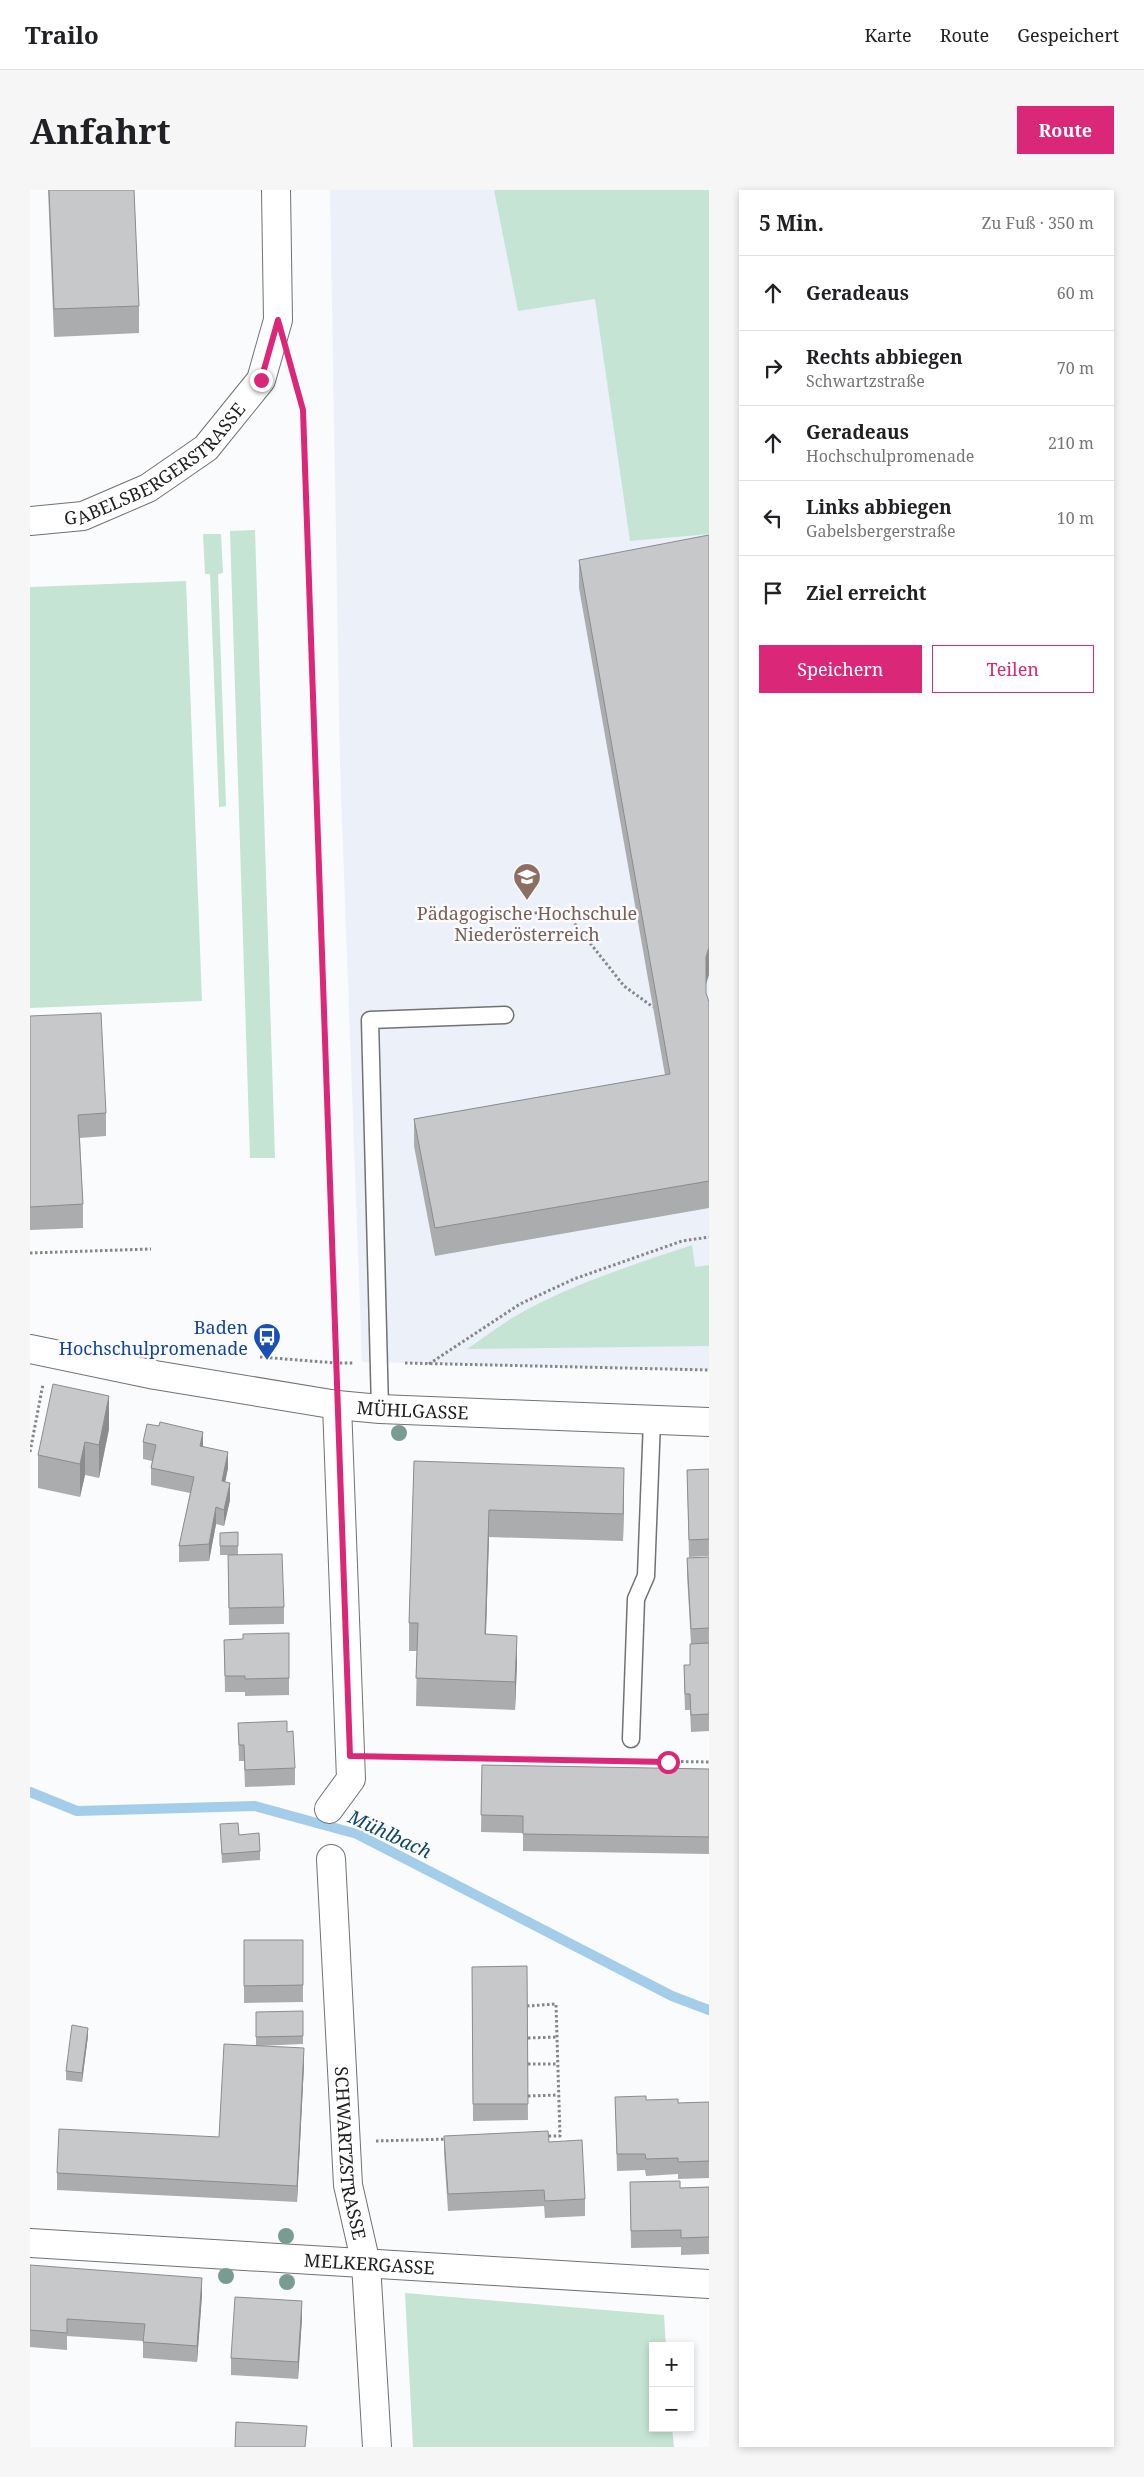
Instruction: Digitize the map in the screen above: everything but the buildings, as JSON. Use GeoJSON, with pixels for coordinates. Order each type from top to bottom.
{"type":"FeatureCollection","features":[{"type":"Feature","properties":{"kind":"street","name":"GABELSBERGERSTRASSE"},"geometry":{"type":"LineString","coordinates":[[30,522],[83,516],[148,488],[206,448],[261,380],[278,320],[276,190]]}},
{"type":"Feature","properties":{"kind":"street","name":"MÜHLGASSE"},"geometry":{"type":"LineString","coordinates":[[40,1350],[155,1376],[380,1409],[709,1422]]}},
{"type":"Feature","properties":{"kind":"street"},"geometry":{"type":"LineString","coordinates":[[329,1810],[351,1779],[337,1404]]}},
{"type":"Feature","properties":{"kind":"street","name":"SCHWARTZSTRASSE"},"geometry":{"type":"LineString","coordinates":[[331,1859],[348,2185],[366,2264],[378,2447]]}},
{"type":"Feature","properties":{"kind":"street","name":"MELKERGASSE"},"geometry":{"type":"LineString","coordinates":[[30,2243],[709,2284]]}},
{"type":"Feature","properties":{"kind":"lane"},"geometry":{"type":"LineString","coordinates":[[380,1409],[370,1020],[505,1015]]}},
{"type":"Feature","properties":{"kind":"lane"},"geometry":{"type":"LineString","coordinates":[[631,1739],[636,1599],[646,1576],[652,1420]]}},
{"type":"Feature","properties":{"kind":"path"},"geometry":{"type":"LineString","coordinates":[[293,374],[303,410],[337,1404]]}},
{"type":"Feature","properties":{"kind":"path"},"geometry":{"type":"LineString","coordinates":[[500,920],[547,911],[568,915],[624,986],[653,1007]]}},
{"type":"Feature","properties":{"kind":"path"},"geometry":{"type":"LineString","coordinates":[[428,1364],[520,1304],[574,1279],[682,1241],[709,1237]]}},
{"type":"Feature","properties":{"kind":"path"},"geometry":{"type":"LineString","coordinates":[[30,1253],[151,1249]]}},
{"type":"Feature","properties":{"kind":"path"},"geometry":{"type":"LineString","coordinates":[[30,1452],[40,1350]]}},
{"type":"Feature","properties":{"kind":"path"},"geometry":{"type":"LineString","coordinates":[[350,1756],[622,1761]]}},
{"type":"Feature","properties":{"kind":"path"},"geometry":{"type":"LineString","coordinates":[[514,1759],[514,1767]]}},
{"type":"Feature","properties":{"kind":"path"},"geometry":{"type":"LineString","coordinates":[[544,1760],[544,1767]]}},
{"type":"Feature","properties":{"kind":"path"},"geometry":{"type":"LineString","coordinates":[[575,1760],[575,1768]]}},
{"type":"Feature","properties":{"kind":"path"},"geometry":{"type":"LineString","coordinates":[[607,1761],[607,1768]]}},
{"type":"Feature","properties":{"kind":"path"},"geometry":{"type":"LineString","coordinates":[[638,1761],[709,1762]]}},
{"type":"Feature","properties":{"kind":"path"},"geometry":{"type":"LineString","coordinates":[[668,1762],[668,1770]]}},
{"type":"Feature","properties":{"kind":"path"},"geometry":{"type":"LineString","coordinates":[[527,2006],[556,2004],[560,2143]]}},
{"type":"Feature","properties":{"kind":"path"},"geometry":{"type":"LineString","coordinates":[[528,2038],[557,2037]]}},
{"type":"Feature","properties":{"kind":"path"},"geometry":{"type":"LineString","coordinates":[[528,2064],[558,2064]]}},
{"type":"Feature","properties":{"kind":"path"},"geometry":{"type":"LineString","coordinates":[[528,2096],[558,2095]]}},
{"type":"Feature","properties":{"kind":"path"},"geometry":{"type":"LineString","coordinates":[[543,2136],[560,2136]]}},
{"type":"Feature","properties":{"kind":"path"},"geometry":{"type":"LineString","coordinates":[[346,2142],[451,2138]]}},
{"type":"Feature","properties":{"kind":"shaded area","name":"Pädagogische Hochschule Niederösterreich"},"geometry":{"type":"Polygon","coordinates":[[[330,190],[709,190],[709,1370],[362,1362],[340,766],[330,190]]]}},
{"type":"Feature","properties":{"kind":"green space"},"geometry":{"type":"Polygon","coordinates":[[[494,190],[709,190],[709,534],[630,541],[595,299],[518,311],[494,190]]]}},
{"type":"Feature","properties":{"kind":"green space"},"geometry":{"type":"Polygon","coordinates":[[[255,530],[275,1158],[250,1158],[230,531],[255,530]]]}},
{"type":"Feature","properties":{"kind":"green space"},"geometry":{"type":"Polygon","coordinates":[[[203,534],[221,534],[223,573],[218,574],[226,806],[219,807],[210,574],[205,574],[203,534]]]}},
{"type":"Feature","properties":{"kind":"green space"},"geometry":{"type":"Polygon","coordinates":[[[186,581],[202,1001],[30,1008],[30,587],[186,581]]]}},
{"type":"Feature","properties":{"kind":"green space"},"geometry":{"type":"Polygon","coordinates":[[[692,1245],[695,1267],[709,1265],[709,1346],[467,1349],[512,1318],[554,1296],[646,1260],[692,1245]]]}},
{"type":"Feature","properties":{"kind":"green space"},"geometry":{"type":"Polygon","coordinates":[[[405,2293],[664,2315],[666,2342],[649,2342],[649,2432],[672,2432],[674,2447],[413,2447],[405,2293]]]}},
{"type":"Feature","properties":{"kind":"waterway","name":"Mühlbach"},"geometry":{"type":"LineString","coordinates":[[30,1792],[77,1811],[255,1806],[357,1834],[672,1996],[709,2010]]}},
{"type":"Feature","properties":{"kind":"place","name":"Pädagogische Hochschule Niederösterreich"},"geometry":{"type":"Point","coordinates":[527,901]}},
{"type":"Feature","properties":{"kind":"place","name":"Baden Hochschulpromenade"},"geometry":{"type":"Point","coordinates":[267,1361]}},
{"type":"Feature","properties":{"kind":"route"},"geometry":{"type":"LineString","coordinates":[[261,380],[278,320],[303,410],[350,1756],[668,1762]]}}]}
